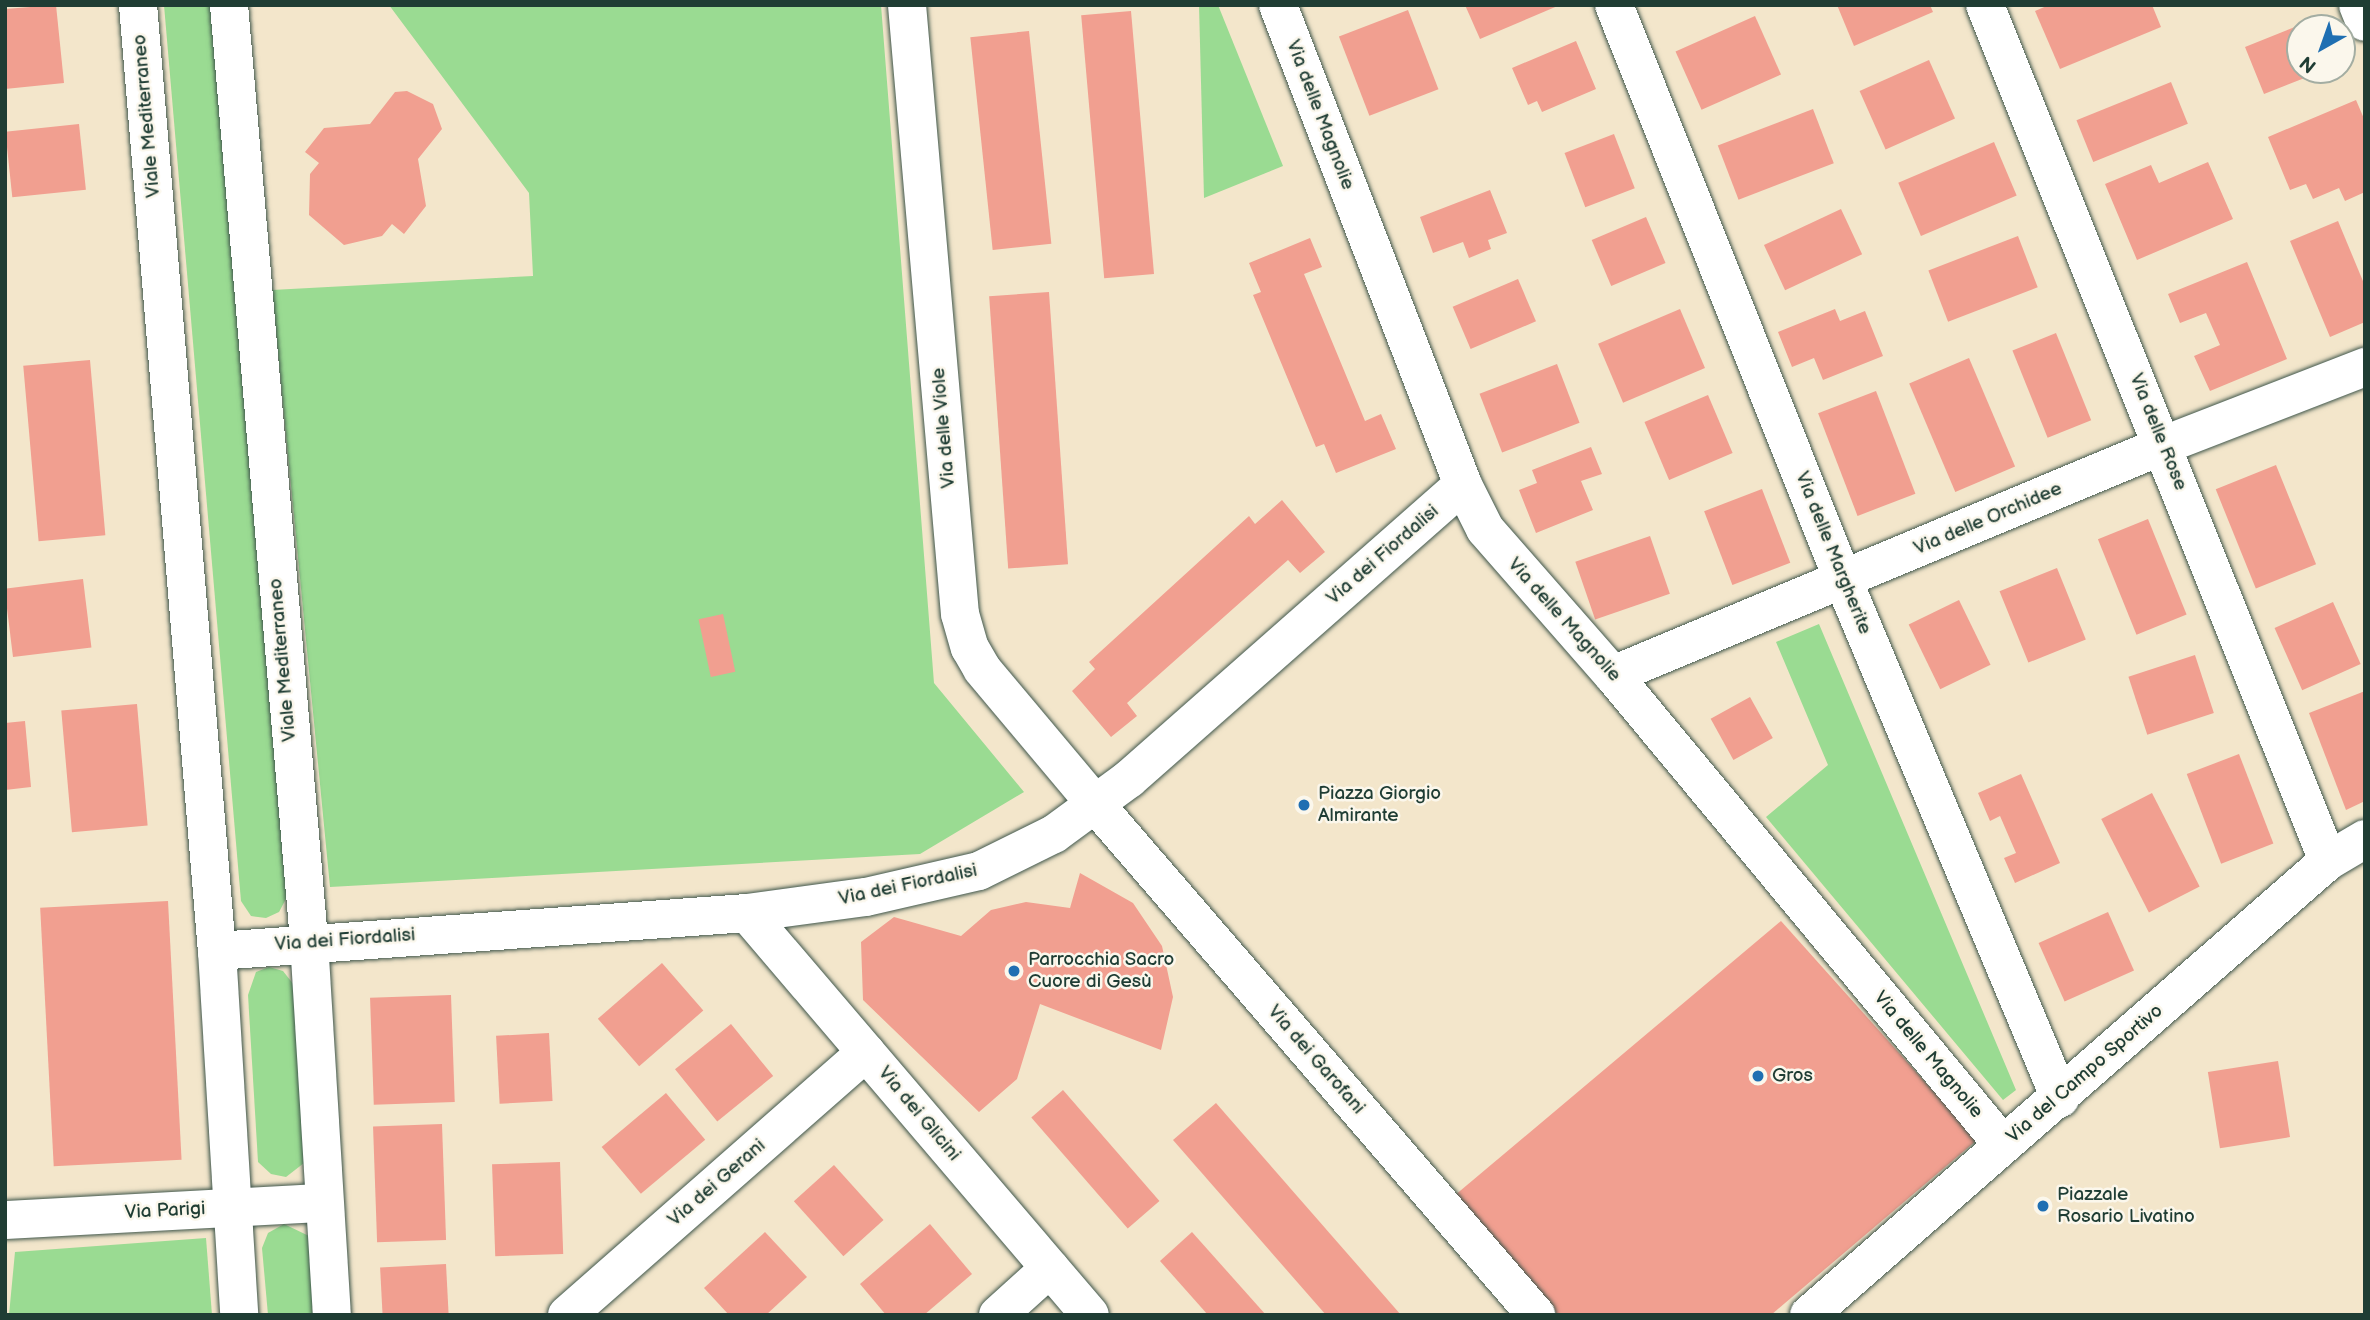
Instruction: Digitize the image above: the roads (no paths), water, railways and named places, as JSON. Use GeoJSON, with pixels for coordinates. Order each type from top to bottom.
{"type":"FeatureCollection","features":[{"type":"Feature","properties":{"kind":"street","name":"Viale Mediterraneo"},"geometry":{"type":"LineString","coordinates":[[138,5],[218,951],[230,1208],[239,1315]]}},
{"type":"Feature","properties":{"kind":"street","name":"Viale Mediterraneo"},"geometry":{"type":"LineString","coordinates":[[229,5],[310,942],[332,1315]]}},
{"type":"Feature","properties":{"kind":"street","name":"Via delle Viole"},"geometry":{"type":"LineString","coordinates":[[907,5],[962,623],[982,669],[1096,805]]}},
{"type":"Feature","properties":{"kind":"street","name":"Via delle Magnolie"},"geometry":{"type":"LineString","coordinates":[[1278,5],[1464,485],[1498,547],[1613,675],[2003,1145]]}},
{"type":"Feature","properties":{"kind":"street","name":"Via delle Margherite"},"geometry":{"type":"LineString","coordinates":[[1615,5],[1843,580],[2060,1098]]}},
{"type":"Feature","properties":{"kind":"street","name":"Via delle Rose"},"geometry":{"type":"LineString","coordinates":[[1986,5],[2328,861]]}},
{"type":"Feature","properties":{"kind":"street"},"geometry":{"type":"LineString","coordinates":[[2358,5],[2365,22]]}},
{"type":"Feature","properties":{"kind":"street","name":"Via delle Orchidee"},"geometry":{"type":"LineString","coordinates":[[1613,675],[2164,445],[2365,367]]}},
{"type":"Feature","properties":{"kind":"street","name":"Via dei Fiordalisi"},"geometry":{"type":"LineString","coordinates":[[218,951],[310,942],[747,913],[891,892],[979,871],[1054,834],[1096,805],[1464,485]]}},
{"type":"Feature","properties":{"kind":"street","name":"Via dei Garofani"},"geometry":{"type":"LineString","coordinates":[[1096,805],[1535,1315]]}},
{"type":"Feature","properties":{"kind":"street","name":"Via del Campo Sportivo"},"geometry":{"type":"LineString","coordinates":[[1809,1315],[2328,861],[2365,839]]}},
{"type":"Feature","properties":{"kind":"street","name":"Via dei Glicini"},"geometry":{"type":"LineString","coordinates":[[747,913],[1090,1315]]}},
{"type":"Feature","properties":{"kind":"street","name":"Via dei Gerani"},"geometry":{"type":"LineString","coordinates":[[567,1315],[866,1052]]}},
{"type":"Feature","properties":{"kind":"street","name":"Via Parigi"},"geometry":{"type":"LineString","coordinates":[[5,1220],[324,1203]]}},
{"type":"Feature","properties":{"kind":"street"},"geometry":{"type":"LineString","coordinates":[[998,1315],[1050,1268]]}},
{"type":"Feature","properties":{"kind":"place","name":"Piazza Giorgio Almirante"},"geometry":{"type":"Point","coordinates":[1304,805]}},
{"type":"Feature","properties":{"kind":"place","name":"Parrocchia Sacro Cuore di Gesù"},"geometry":{"type":"Point","coordinates":[1014,971]}},
{"type":"Feature","properties":{"kind":"place","name":"Gros"},"geometry":{"type":"Point","coordinates":[1758,1076]}},
{"type":"Feature","properties":{"kind":"place","name":"Piazzale Rosario Livatino"},"geometry":{"type":"Point","coordinates":[2043,1206]}}]}
